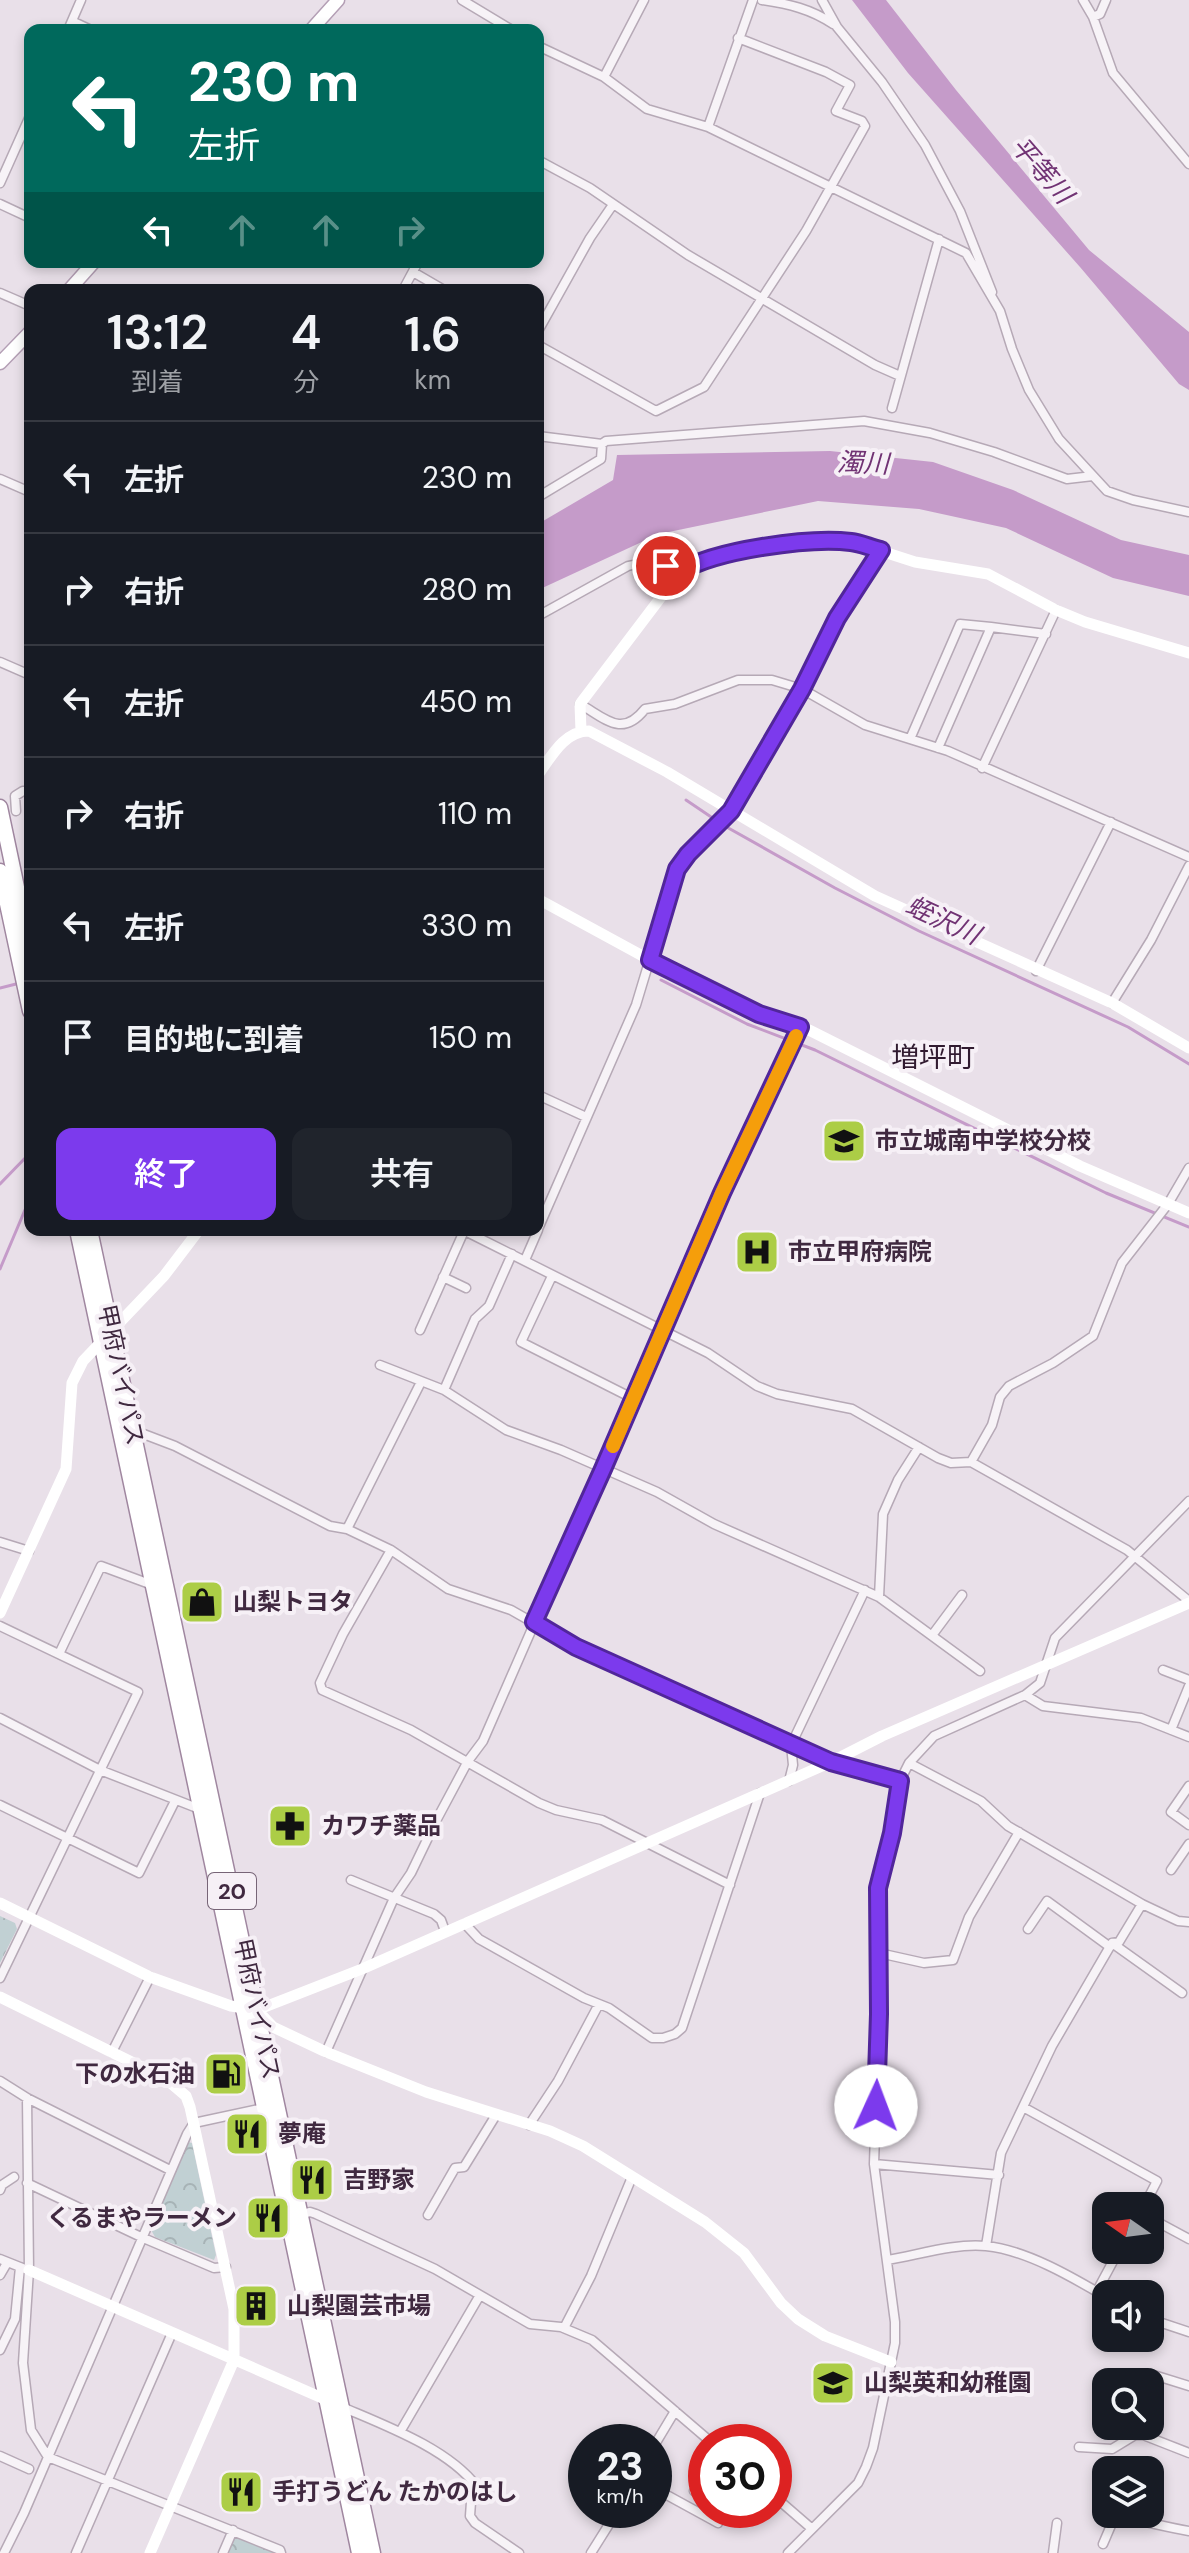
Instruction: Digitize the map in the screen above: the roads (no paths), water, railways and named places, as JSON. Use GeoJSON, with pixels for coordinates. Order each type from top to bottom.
{"type":"FeatureCollection","features":[{"type":"Feature","properties":{"kind":"highway"},"geometry":{"type":"LineString","coordinates":[[0,807],[24,972]]}},
{"type":"Feature","properties":{"kind":"highway"},"geometry":{"type":"LineString","coordinates":[[0,871],[24,939]]}},
{"type":"Feature","properties":{"kind":"highway","name":"甲府バイパス"},"geometry":{"type":"LineString","coordinates":[[79,1236],[133,1430],[249,2010],[264,2108],[359,2553]]}},
{"type":"Feature","properties":{"kind":"highway","name":"甲府バイパス"},"geometry":{"type":"LineString","coordinates":[[91,1236],[106,1338],[152,1582],[249,2010],[302,2214],[373,2553]]}},
{"type":"Feature","properties":{"kind":"main road"},"geometry":{"type":"LineString","coordinates":[[317,24],[338,0]]}},
{"type":"Feature","properties":{"kind":"main road"},"geometry":{"type":"LineString","coordinates":[[74,284],[87,268]]}},
{"type":"Feature","properties":{"kind":"main road"},"geometry":{"type":"LineString","coordinates":[[0,363],[24,338]]}},
{"type":"Feature","properties":{"kind":"street"},"geometry":{"type":"LineString","coordinates":[[70,24],[81,0]]}},
{"type":"Feature","properties":{"kind":"street"},"geometry":{"type":"LineString","coordinates":[[462,0],[502,24]]}},
{"type":"Feature","properties":{"kind":"street"},"geometry":{"type":"LineString","coordinates":[[604,77],[644,0]]}},
{"type":"Feature","properties":{"kind":"street"},"geometry":{"type":"LineString","coordinates":[[708,127],[753,0]]}},
{"type":"Feature","properties":{"kind":"street"},"geometry":{"type":"LineString","coordinates":[[762,0],[816,12],[837,27]]}},
{"type":"Feature","properties":{"kind":"street"},"geometry":{"type":"LineString","coordinates":[[822,0],[837,27],[882,82],[925,145],[960,211],[1029,390],[1059,439],[1107,491],[1189,512]]}},
{"type":"Feature","properties":{"kind":"street"},"geometry":{"type":"LineString","coordinates":[[1083,0],[1093,17],[1113,73],[1189,164]]}},
{"type":"Feature","properties":{"kind":"street"},"geometry":{"type":"LineString","coordinates":[[1093,17],[1100,14],[1106,0]]}},
{"type":"Feature","properties":{"kind":"street"},"geometry":{"type":"LineString","coordinates":[[544,348],[656,411],[704,387],[806,231],[865,126],[862,121],[836,111],[850,85],[826,72],[738,38]]}},
{"type":"Feature","properties":{"kind":"street"},"geometry":{"type":"LineString","coordinates":[[544,49],[604,77],[647,109],[708,127],[966,253],[1000,311]]}},
{"type":"Feature","properties":{"kind":"street"},"geometry":{"type":"LineString","coordinates":[[0,183],[24,129]]}},
{"type":"Feature","properties":{"kind":"street"},"geometry":{"type":"LineString","coordinates":[[544,163],[590,188],[612,206],[688,255],[875,365],[900,376]]}},
{"type":"Feature","properties":{"kind":"street"},"geometry":{"type":"LineString","coordinates":[[0,204],[24,215]]}},
{"type":"Feature","properties":{"kind":"street"},"geometry":{"type":"LineString","coordinates":[[544,320],[590,238],[612,206]]}},
{"type":"Feature","properties":{"kind":"street"},"geometry":{"type":"LineString","coordinates":[[892,408],[939,239]]}},
{"type":"Feature","properties":{"kind":"street"},"geometry":{"type":"LineString","coordinates":[[406,284],[415,268]]}},
{"type":"Feature","properties":{"kind":"street"},"geometry":{"type":"LineString","coordinates":[[413,272],[434,284]]}},
{"type":"Feature","properties":{"kind":"street"},"geometry":{"type":"LineString","coordinates":[[0,293],[24,303]]}},
{"type":"Feature","properties":{"kind":"street"},"geometry":{"type":"LineString","coordinates":[[544,437],[602,444],[606,441],[864,421],[930,433],[1067,479],[1093,476]]}},
{"type":"Feature","properties":{"kind":"street"},"geometry":{"type":"LineString","coordinates":[[544,493],[601,459],[602,444]]}},
{"type":"Feature","properties":{"kind":"street"},"geometry":{"type":"LineString","coordinates":[[0,479],[24,489]]}},
{"type":"Feature","properties":{"kind":"street"},"geometry":{"type":"LineString","coordinates":[[581,731],[580,704],[680,572],[718,555],[787,545],[853,542],[915,562],[988,574],[1085,622],[1189,653]]}},
{"type":"Feature","properties":{"kind":"street"},"geometry":{"type":"LineString","coordinates":[[544,1215],[636,1005],[677,869],[727,815],[802,689],[837,618],[881,550]]}},
{"type":"Feature","properties":{"kind":"street"},"geometry":{"type":"LineString","coordinates":[[544,613],[628,566],[642,562],[680,572]]}},
{"type":"Feature","properties":{"kind":"street"},"geometry":{"type":"LineString","coordinates":[[982,768],[1056,610]]}},
{"type":"Feature","properties":{"kind":"street"},"geometry":{"type":"LineString","coordinates":[[910,739],[960,624],[1046,634]]}},
{"type":"Feature","properties":{"kind":"street"},"geometry":{"type":"LineString","coordinates":[[938,748],[991,627]]}},
{"type":"Feature","properties":{"kind":"street"},"geometry":{"type":"LineString","coordinates":[[0,662],[24,672]]}},
{"type":"Feature","properties":{"kind":"street"},"geometry":{"type":"LineString","coordinates":[[580,704],[615,724],[626,725],[635,721],[645,709],[675,704],[738,680],[772,680],[802,689],[865,725],[938,748],[1058,797],[1189,857]]}},
{"type":"Feature","properties":{"kind":"street"},"geometry":{"type":"LineString","coordinates":[[544,767],[568,737],[581,731],[599,736],[667,772],[727,815],[875,896],[1112,1003],[1189,1048]]}},
{"type":"Feature","properties":{"kind":"street"},"geometry":{"type":"LineString","coordinates":[[16,811],[15,796],[24,791]]}},
{"type":"Feature","properties":{"kind":"street"},"geometry":{"type":"LineString","coordinates":[[1036,971],[1111,822]]}},
{"type":"Feature","properties":{"kind":"street"},"geometry":{"type":"LineString","coordinates":[[1112,1003],[1151,940],[1189,866]]}},
{"type":"Feature","properties":{"kind":"street"},"geometry":{"type":"LineString","coordinates":[[544,902],[759,1014],[799,1030],[1166,1206],[1189,1213]]}},
{"type":"Feature","properties":{"kind":"street"},"geometry":{"type":"LineString","coordinates":[[326,2052],[394,1898],[411,1873],[468,1761],[483,1741],[722,1193],[799,1030]]}},
{"type":"Feature","properties":{"kind":"street"},"geometry":{"type":"LineString","coordinates":[[544,1098],[586,1117]]}},
{"type":"Feature","properties":{"kind":"street"},"geometry":{"type":"LineString","coordinates":[[971,1462],[992,1425],[1000,1397],[1009,1386],[1053,1363],[1093,1336],[1122,1263],[1156,1221],[1189,1168]]}},
{"type":"Feature","properties":{"kind":"street"},"geometry":{"type":"LineString","coordinates":[[0,1613],[66,1469],[72,1383],[83,1361],[164,1276],[194,1236]]}},
{"type":"Feature","properties":{"kind":"street"},"geometry":{"type":"LineString","coordinates":[[420,1330],[460,1236]]}},
{"type":"Feature","properties":{"kind":"street"},"geometry":{"type":"LineString","coordinates":[[249,2010],[362,1969],[1189,1602],[1127,1550],[971,1462],[951,1463],[852,1409],[777,1394],[757,1386],[708,1353],[475,1236]]}},
{"type":"Feature","properties":{"kind":"street"},"geometry":{"type":"LineString","coordinates":[[525,1260],[535,1236]]}},
{"type":"Feature","properties":{"kind":"street"},"geometry":{"type":"LineString","coordinates":[[444,1390],[475,1319],[489,1306],[512,1254]]}},
{"type":"Feature","properties":{"kind":"street"},"geometry":{"type":"LineString","coordinates":[[552,1276],[521,1342],[634,1399]]}},
{"type":"Feature","properties":{"kind":"street"},"geometry":{"type":"LineString","coordinates":[[443,1277],[466,1288]]}},
{"type":"Feature","properties":{"kind":"street"},"geometry":{"type":"LineString","coordinates":[[380,1365],[444,1390],[506,1430],[561,1450],[678,1502],[742,1537],[879,1597],[980,1671]]}},
{"type":"Feature","properties":{"kind":"street"},"geometry":{"type":"LineString","coordinates":[[347,1529],[421,1382]]}},
{"type":"Feature","properties":{"kind":"street"},"geometry":{"type":"LineString","coordinates":[[133,1430],[188,1452],[330,1526],[347,1529],[391,1550],[448,1589],[480,1598],[534,1622],[576,1647],[831,1762],[900,1781]]}},
{"type":"Feature","properties":{"kind":"street"},"geometry":{"type":"LineString","coordinates":[[879,1597],[883,1514],[898,1480],[919,1447]]}},
{"type":"Feature","properties":{"kind":"street"},"geometry":{"type":"LineString","coordinates":[[788,2553],[858,2483],[866,2467],[895,2343],[895,2322],[874,2164],[878,1888],[892,1833],[900,1781],[909,1763],[934,1736],[1025,1695],[1040,1683],[1055,1638],[1189,1501]]}},
{"type":"Feature","properties":{"kind":"street"},"geometry":{"type":"LineString","coordinates":[[0,1542],[29,1551]]}},
{"type":"Feature","properties":{"kind":"street"},"geometry":{"type":"LineString","coordinates":[[391,1550],[337,1646],[320,1683],[322,1690],[397,1722],[539,1803],[602,1820],[730,1885]]}},
{"type":"Feature","properties":{"kind":"street"},"geometry":{"type":"LineString","coordinates":[[59,1654],[101,1566],[147,1583],[152,1582]]}},
{"type":"Feature","properties":{"kind":"street"},"geometry":{"type":"LineString","coordinates":[[789,1781],[793,1765],[791,1745],[865,1590]]}},
{"type":"Feature","properties":{"kind":"street"},"geometry":{"type":"LineString","coordinates":[[933,1634],[962,1595]]}},
{"type":"Feature","properties":{"kind":"street"},"geometry":{"type":"LineString","coordinates":[[0,1626],[138,1692],[0,1978]]}},
{"type":"Feature","properties":{"kind":"street"},"geometry":{"type":"LineString","coordinates":[[1163,1670],[1189,1683],[1171,1730]]}},
{"type":"Feature","properties":{"kind":"street"},"geometry":{"type":"LineString","coordinates":[[1025,1695],[1043,1706],[1141,1718],[1189,1737]]}},
{"type":"Feature","properties":{"kind":"street"},"geometry":{"type":"LineString","coordinates":[[0,1718],[100,1770],[202,1810]]}},
{"type":"Feature","properties":{"kind":"street"},"geometry":{"type":"LineString","coordinates":[[909,1763],[981,1801],[1008,1826],[1142,1904],[1178,1921],[1189,1922]]}},
{"type":"Feature","properties":{"kind":"street"},"geometry":{"type":"LineString","coordinates":[[1189,1786],[1171,1812],[1189,1825]]}},
{"type":"Feature","properties":{"kind":"street"},"geometry":{"type":"LineString","coordinates":[[465,1924],[479,1939],[609,2008],[652,2038],[675,2034],[682,2028],[760,1793]]}},
{"type":"Feature","properties":{"kind":"street"},"geometry":{"type":"LineString","coordinates":[[0,1805],[139,1873],[175,1801]]}},
{"type":"Feature","properties":{"kind":"street"},"geometry":{"type":"LineString","coordinates":[[879,1953],[924,1963],[953,1960],[969,1917],[1019,1832]]}},
{"type":"Feature","properties":{"kind":"street"},"geometry":{"type":"LineString","coordinates":[[1171,1870],[1189,1844]]}},
{"type":"Feature","properties":{"kind":"street"},"geometry":{"type":"LineString","coordinates":[[351,1880],[434,1914],[441,1920],[445,1931]]}},
{"type":"Feature","properties":{"kind":"street"},"geometry":{"type":"LineString","coordinates":[[1028,1929],[1047,1901],[1182,1993]]}},
{"type":"Feature","properties":{"kind":"street"},"geometry":{"type":"LineString","coordinates":[[0,1903],[150,1977],[249,2010],[273,2027],[326,2052],[426,2092],[567,2137],[705,2222],[744,2253],[781,2303],[798,2319],[825,2336],[891,2362]]}},
{"type":"Feature","properties":{"kind":"street"},"geometry":{"type":"LineString","coordinates":[[986,2246],[1001,2153],[1052,2046],[1111,1945],[1119,1942],[1142,1904]]}},
{"type":"Feature","properties":{"kind":"street"},"geometry":{"type":"LineString","coordinates":[[112,2052],[150,1977]]}},
{"type":"Feature","properties":{"kind":"street"},"geometry":{"type":"LineString","coordinates":[[0,1997],[175,2085],[186,2096],[194,2123],[234,2309],[234,2360],[150,2553]]}},
{"type":"Feature","properties":{"kind":"street"},"geometry":{"type":"LineString","coordinates":[[529,2125],[558,2081],[599,2004]]}},
{"type":"Feature","properties":{"kind":"street"},"geometry":{"type":"LineString","coordinates":[[0,2081],[27,2098],[170,2170]]}},
{"type":"Feature","properties":{"kind":"street"},"geometry":{"type":"LineString","coordinates":[[27,2098],[23,2363],[31,2430],[48,2457],[233,2530],[281,2553]]}},
{"type":"Feature","properties":{"kind":"street"},"geometry":{"type":"LineString","coordinates":[[1023,2107],[1157,2181],[1151,2192]]}},
{"type":"Feature","properties":{"kind":"street"},"geometry":{"type":"LineString","coordinates":[[4,2553],[187,2134],[194,2123],[264,2108]]}},
{"type":"Feature","properties":{"kind":"street"},"geometry":{"type":"LineString","coordinates":[[428,2215],[455,2168],[464,2167],[496,2115]]}},
{"type":"Feature","properties":{"kind":"street"},"geometry":{"type":"LineString","coordinates":[[874,2164],[999,2175]]}},
{"type":"Feature","properties":{"kind":"street"},"geometry":{"type":"LineString","coordinates":[[0,2190],[14,2177]]}},
{"type":"Feature","properties":{"kind":"street"},"geometry":{"type":"LineString","coordinates":[[564,2328],[591,2276],[632,2177]]}},
{"type":"Feature","properties":{"kind":"street"},"geometry":{"type":"LineString","coordinates":[[27,2183],[214,2268],[226,2267]]}},
{"type":"Feature","properties":{"kind":"street"},"geometry":{"type":"LineString","coordinates":[[302,2214],[316,2214],[435,2269],[530,2324],[564,2328],[592,2340],[690,2424]]}},
{"type":"Feature","properties":{"kind":"street"},"geometry":{"type":"LineString","coordinates":[[1164,2226],[1189,2239]]}},
{"type":"Feature","properties":{"kind":"street"},"geometry":{"type":"LineString","coordinates":[[887,2260],[986,2246],[1069,2275],[1092,2288]]}},
{"type":"Feature","properties":{"kind":"street"},"geometry":{"type":"LineString","coordinates":[[0,2275],[4,2261],[112,2305],[422,2443],[471,2479],[477,2487],[470,2516],[475,2523],[519,2553]]}},
{"type":"Feature","properties":{"kind":"street"},"geometry":{"type":"LineString","coordinates":[[0,2350],[15,2319],[24,2269]]}},
{"type":"Feature","properties":{"kind":"street"},"geometry":{"type":"LineString","coordinates":[[400,2432],[480,2295]]}},
{"type":"Feature","properties":{"kind":"street"},"geometry":{"type":"LineString","coordinates":[[1164,2324],[1189,2332]]}},
{"type":"Feature","properties":{"kind":"street"},"geometry":{"type":"LineString","coordinates":[[76,2553],[172,2333]]}},
{"type":"Feature","properties":{"kind":"street"},"geometry":{"type":"LineString","coordinates":[[1164,2378],[1189,2386]]}},
{"type":"Feature","properties":{"kind":"street"},"geometry":{"type":"LineString","coordinates":[[667,2424],[675,2411]]}},
{"type":"Feature","properties":{"kind":"street"},"geometry":{"type":"LineString","coordinates":[[1079,2447],[1112,2449],[1128,2440]]}},
{"type":"Feature","properties":{"kind":"street"},"geometry":{"type":"LineString","coordinates":[[1156,2440],[1189,2453]]}},
{"type":"Feature","properties":{"kind":"street"},"geometry":{"type":"LineString","coordinates":[[0,2456],[29,2469]]}},
{"type":"Feature","properties":{"kind":"street"},"geometry":{"type":"LineString","coordinates":[[792,2512],[811,2528]]}},
{"type":"Feature","properties":{"kind":"street"},"geometry":{"type":"LineString","coordinates":[[1103,2544],[1115,2516],[1174,2531],[1189,2531]]}},
{"type":"Feature","properties":{"kind":"street"},"geometry":{"type":"LineString","coordinates":[[1053,2553],[1057,2523]]}},
{"type":"Feature","properties":{"kind":"street"},"geometry":{"type":"LineString","coordinates":[[591,2553],[607,2528]]}},
{"type":"Feature","properties":{"kind":"street"},"geometry":{"type":"LineString","coordinates":[[223,2553],[233,2530]]}},
{"type":"Feature","properties":{"kind":"water"},"geometry":{"type":"Polygon","coordinates":[[[852,0],[886,0],[1089,250],[1189,332],[1189,390],[1179,384],[908,73],[852,0]]]}},
{"type":"Feature","properties":{"kind":"water","name":"濁川"},"geometry":{"type":"Polygon","coordinates":[[[830,451],[933,462],[1013,490],[1121,540],[1189,555],[1189,596],[1113,578],[1006,528],[919,509],[818,501],[659,534],[544,587],[544,520],[613,480],[617,455],[830,451]]]}},
{"type":"Feature","properties":{"kind":"waterway","name":"蛭沢川"},"geometry":{"type":"LineString","coordinates":[[686,800],[723,825],[835,888],[919,931],[1128,1027],[1189,1064]]}},
{"type":"Feature","properties":{"kind":"waterway"},"geometry":{"type":"LineString","coordinates":[[661,980],[747,1024],[815,1050],[1106,1193],[1189,1227]]}},
{"type":"Feature","properties":{"kind":"waterway"},"geometry":{"type":"LineString","coordinates":[[0,988],[20,983]]}},
{"type":"Feature","properties":{"kind":"waterway"},"geometry":{"type":"LineString","coordinates":[[0,1184],[24,1159]]}},
{"type":"Feature","properties":{"kind":"waterway","name":"蛭沢川"},"geometry":{"type":"LineString","coordinates":[[0,1269],[24,1212]]}},
{"type":"Feature","properties":{"kind":"place","name":"市立城南中学校分校"},"geometry":{"type":"Point","coordinates":[844,1141]}},
{"type":"Feature","properties":{"kind":"place","name":"市立甲府病院"},"geometry":{"type":"Point","coordinates":[757,1252]}},
{"type":"Feature","properties":{"kind":"place","name":"山梨トヨタ"},"geometry":{"type":"Point","coordinates":[202,1602]}},
{"type":"Feature","properties":{"kind":"place","name":"カワチ薬品"},"geometry":{"type":"Point","coordinates":[290,1826]}},
{"type":"Feature","properties":{"kind":"place","name":"下の水石油"},"geometry":{"type":"Point","coordinates":[226,2074]}},
{"type":"Feature","properties":{"kind":"place","name":"夢庵"},"geometry":{"type":"Point","coordinates":[247,2134]}},
{"type":"Feature","properties":{"kind":"place","name":"吉野家"},"geometry":{"type":"Point","coordinates":[312,2180]}},
{"type":"Feature","properties":{"kind":"place","name":"くるまやラーメン"},"geometry":{"type":"Point","coordinates":[268,2218]}},
{"type":"Feature","properties":{"kind":"place","name":"山梨園芸市場"},"geometry":{"type":"Point","coordinates":[256,2306]}},
{"type":"Feature","properties":{"kind":"place","name":"山梨英和幼稚園"},"geometry":{"type":"Point","coordinates":[833,2383]}},
{"type":"Feature","properties":{"kind":"place","name":"手打うどん たかのはし"},"geometry":{"type":"Point","coordinates":[241,2492]}},
{"type":"Feature","properties":{"kind":"district","name":"増坪町"},"geometry":{"type":"Point","coordinates":[933,1057]}},
{"type":"Feature","properties":{"kind":"water label","name":"平等川"},"geometry":{"type":"Point","coordinates":[1042,170]}}]}
